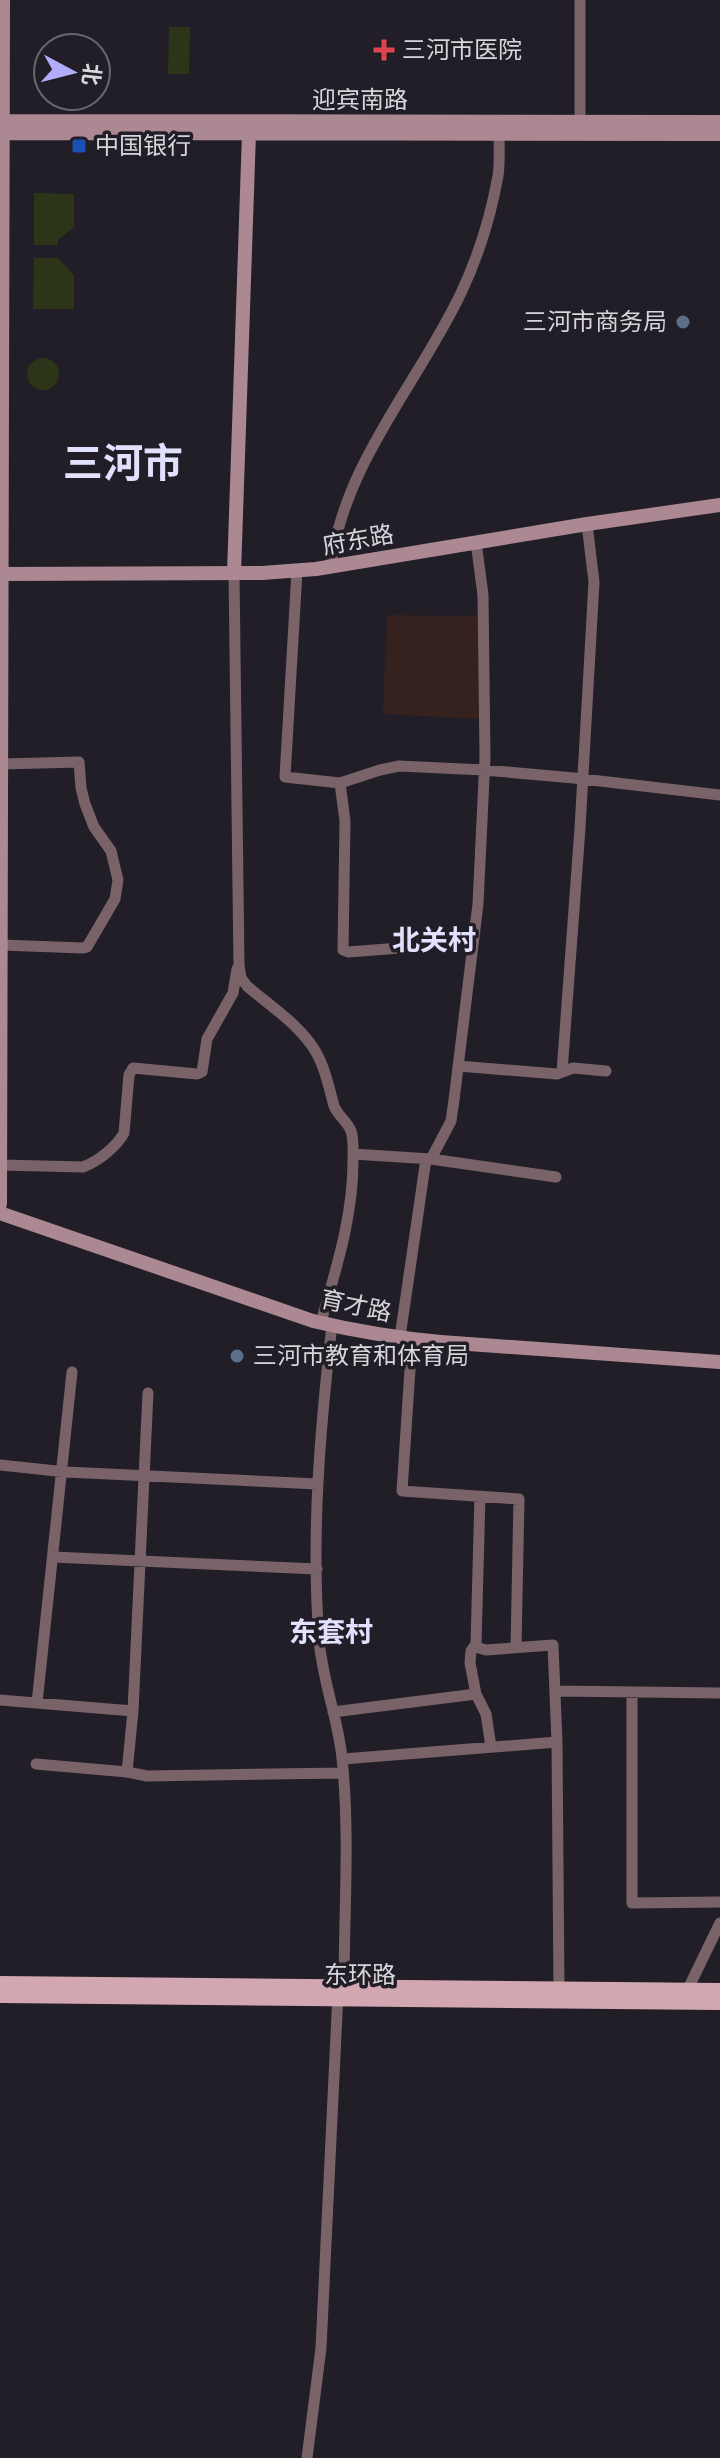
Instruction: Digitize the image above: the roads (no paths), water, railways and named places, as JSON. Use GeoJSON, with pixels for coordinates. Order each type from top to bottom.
{"type":"FeatureCollection","features":[{"type":"Feature","properties":{"kind":"main road"},"geometry":{"type":"LineString","coordinates":[[0,1204],[3,0]]}},
{"type":"Feature","properties":{"kind":"main road","name":"迎宾南路"},"geometry":{"type":"LineString","coordinates":[[2,127],[720,122]]}},
{"type":"Feature","properties":{"kind":"main road","name":"迎宾南路"},"geometry":{"type":"LineString","coordinates":[[2,127],[249,133],[720,134]]}},
{"type":"Feature","properties":{"kind":"main road"},"geometry":{"type":"LineString","coordinates":[[234,573],[249,133]]}},
{"type":"Feature","properties":{"kind":"main road","name":"府东路"},"geometry":{"type":"LineString","coordinates":[[1,574],[297,571],[720,505]]}},
{"type":"Feature","properties":{"kind":"main road","name":"育才路"},"geometry":{"type":"LineString","coordinates":[[0,1213],[326,1324],[406,1338],[720,1362]]}},
{"type":"Feature","properties":{"kind":"main road","name":"东环路"},"geometry":{"type":"LineString","coordinates":[[0,1984],[720,2002]]}},
{"type":"Feature","properties":{"kind":"main road","name":"东环路"},"geometry":{"type":"LineString","coordinates":[[0,1995],[720,1991]]}},
{"type":"Feature","properties":{"kind":"street"},"geometry":{"type":"LineString","coordinates":[[580,0],[580,122]]}},
{"type":"Feature","properties":{"kind":"street"},"geometry":{"type":"LineString","coordinates":[[331,567],[342,513],[357,480],[461,292],[485,226],[498,174],[499,134]]}},
{"type":"Feature","properties":{"kind":"street"},"geometry":{"type":"LineString","coordinates":[[562,1072],[594,582],[587,524]]}},
{"type":"Feature","properties":{"kind":"street"},"geometry":{"type":"LineString","coordinates":[[476,542],[483,595],[484,770],[478,904],[451,1121],[429,1159],[406,1338],[402,1491],[519,1499],[516,1647]]}},
{"type":"Feature","properties":{"kind":"street"},"geometry":{"type":"LineString","coordinates":[[297,571],[285,777],[340,783],[391,767],[484,770],[720,795]]}},
{"type":"Feature","properties":{"kind":"street"},"geometry":{"type":"LineString","coordinates":[[234,573],[241,978],[316,1051],[335,1109],[350,1130],[353,1154],[349,1213],[326,1324],[317,1484],[319,1642],[343,1759],[346,1836],[321,2348],[307,2458]]}},
{"type":"Feature","properties":{"kind":"street"},"geometry":{"type":"LineString","coordinates":[[1,770],[79,762],[85,804],[94,827],[111,851],[118,880],[115,899],[87,947],[2,945]]}},
{"type":"Feature","properties":{"kind":"street"},"geometry":{"type":"LineString","coordinates":[[340,783],[345,821],[343,950],[413,947],[443,935],[474,935]]}},
{"type":"Feature","properties":{"kind":"street"},"geometry":{"type":"LineString","coordinates":[[1,1165],[83,1167],[96,1161],[124,1133],[129,1075],[133,1068],[202,1072],[207,1039],[233,993],[239,965]]}},
{"type":"Feature","properties":{"kind":"street"},"geometry":{"type":"LineString","coordinates":[[458,1066],[557,1074],[573,1068],[606,1071]]}},
{"type":"Feature","properties":{"kind":"street"},"geometry":{"type":"LineString","coordinates":[[353,1154],[429,1159],[556,1177]]}},
{"type":"Feature","properties":{"kind":"street"},"geometry":{"type":"LineString","coordinates":[[37,1703],[72,1372]]}},
{"type":"Feature","properties":{"kind":"street"},"geometry":{"type":"LineString","coordinates":[[127,1772],[133,1711],[148,1393]]}},
{"type":"Feature","properties":{"kind":"street"},"geometry":{"type":"LineString","coordinates":[[0,1465],[317,1484]]}},
{"type":"Feature","properties":{"kind":"street"},"geometry":{"type":"LineString","coordinates":[[480,1496],[476,1644],[471,1651],[470,1663],[476,1694],[486,1714],[491,1747]]}},
{"type":"Feature","properties":{"kind":"street"},"geometry":{"type":"LineString","coordinates":[[53,1557],[317,1569]]}},
{"type":"Feature","properties":{"kind":"street"},"geometry":{"type":"LineString","coordinates":[[476,1644],[486,1650],[553,1645],[559,1990]]}},
{"type":"Feature","properties":{"kind":"street"},"geometry":{"type":"LineString","coordinates":[[555,1691],[720,1693]]}},
{"type":"Feature","properties":{"kind":"street"},"geometry":{"type":"LineString","coordinates":[[632,1692],[632,1903],[720,1902]]}},
{"type":"Feature","properties":{"kind":"street"},"geometry":{"type":"LineString","coordinates":[[333,1712],[476,1694]]}},
{"type":"Feature","properties":{"kind":"street"},"geometry":{"type":"LineString","coordinates":[[0,1700],[133,1711]]}},
{"type":"Feature","properties":{"kind":"street"},"geometry":{"type":"LineString","coordinates":[[343,1759],[557,1742]]}},
{"type":"Feature","properties":{"kind":"street"},"geometry":{"type":"LineString","coordinates":[[36,1764],[147,1776],[343,1773]]}},
{"type":"Feature","properties":{"kind":"street"},"geometry":{"type":"LineString","coordinates":[[687,1991],[720,1923]]}},
{"type":"Feature","properties":{"kind":"place","name":"三河市医院"},"geometry":{"type":"Point","coordinates":[384,50]}},
{"type":"Feature","properties":{"kind":"place","name":"中国银行"},"geometry":{"type":"Point","coordinates":[79,146]}},
{"type":"Feature","properties":{"kind":"place","name":"三河市商务局"},"geometry":{"type":"Point","coordinates":[683,322]}},
{"type":"Feature","properties":{"kind":"place","name":"三河市教育和体育局"},"geometry":{"type":"Point","coordinates":[237,1356]}},
{"type":"Feature","properties":{"kind":"district","name":"三河市"},"geometry":{"type":"Point","coordinates":[123,463]}},
{"type":"Feature","properties":{"kind":"district","name":"北关村"},"geometry":{"type":"Point","coordinates":[434,940]}},
{"type":"Feature","properties":{"kind":"district","name":"东套村"},"geometry":{"type":"Point","coordinates":[331,1632]}}]}
